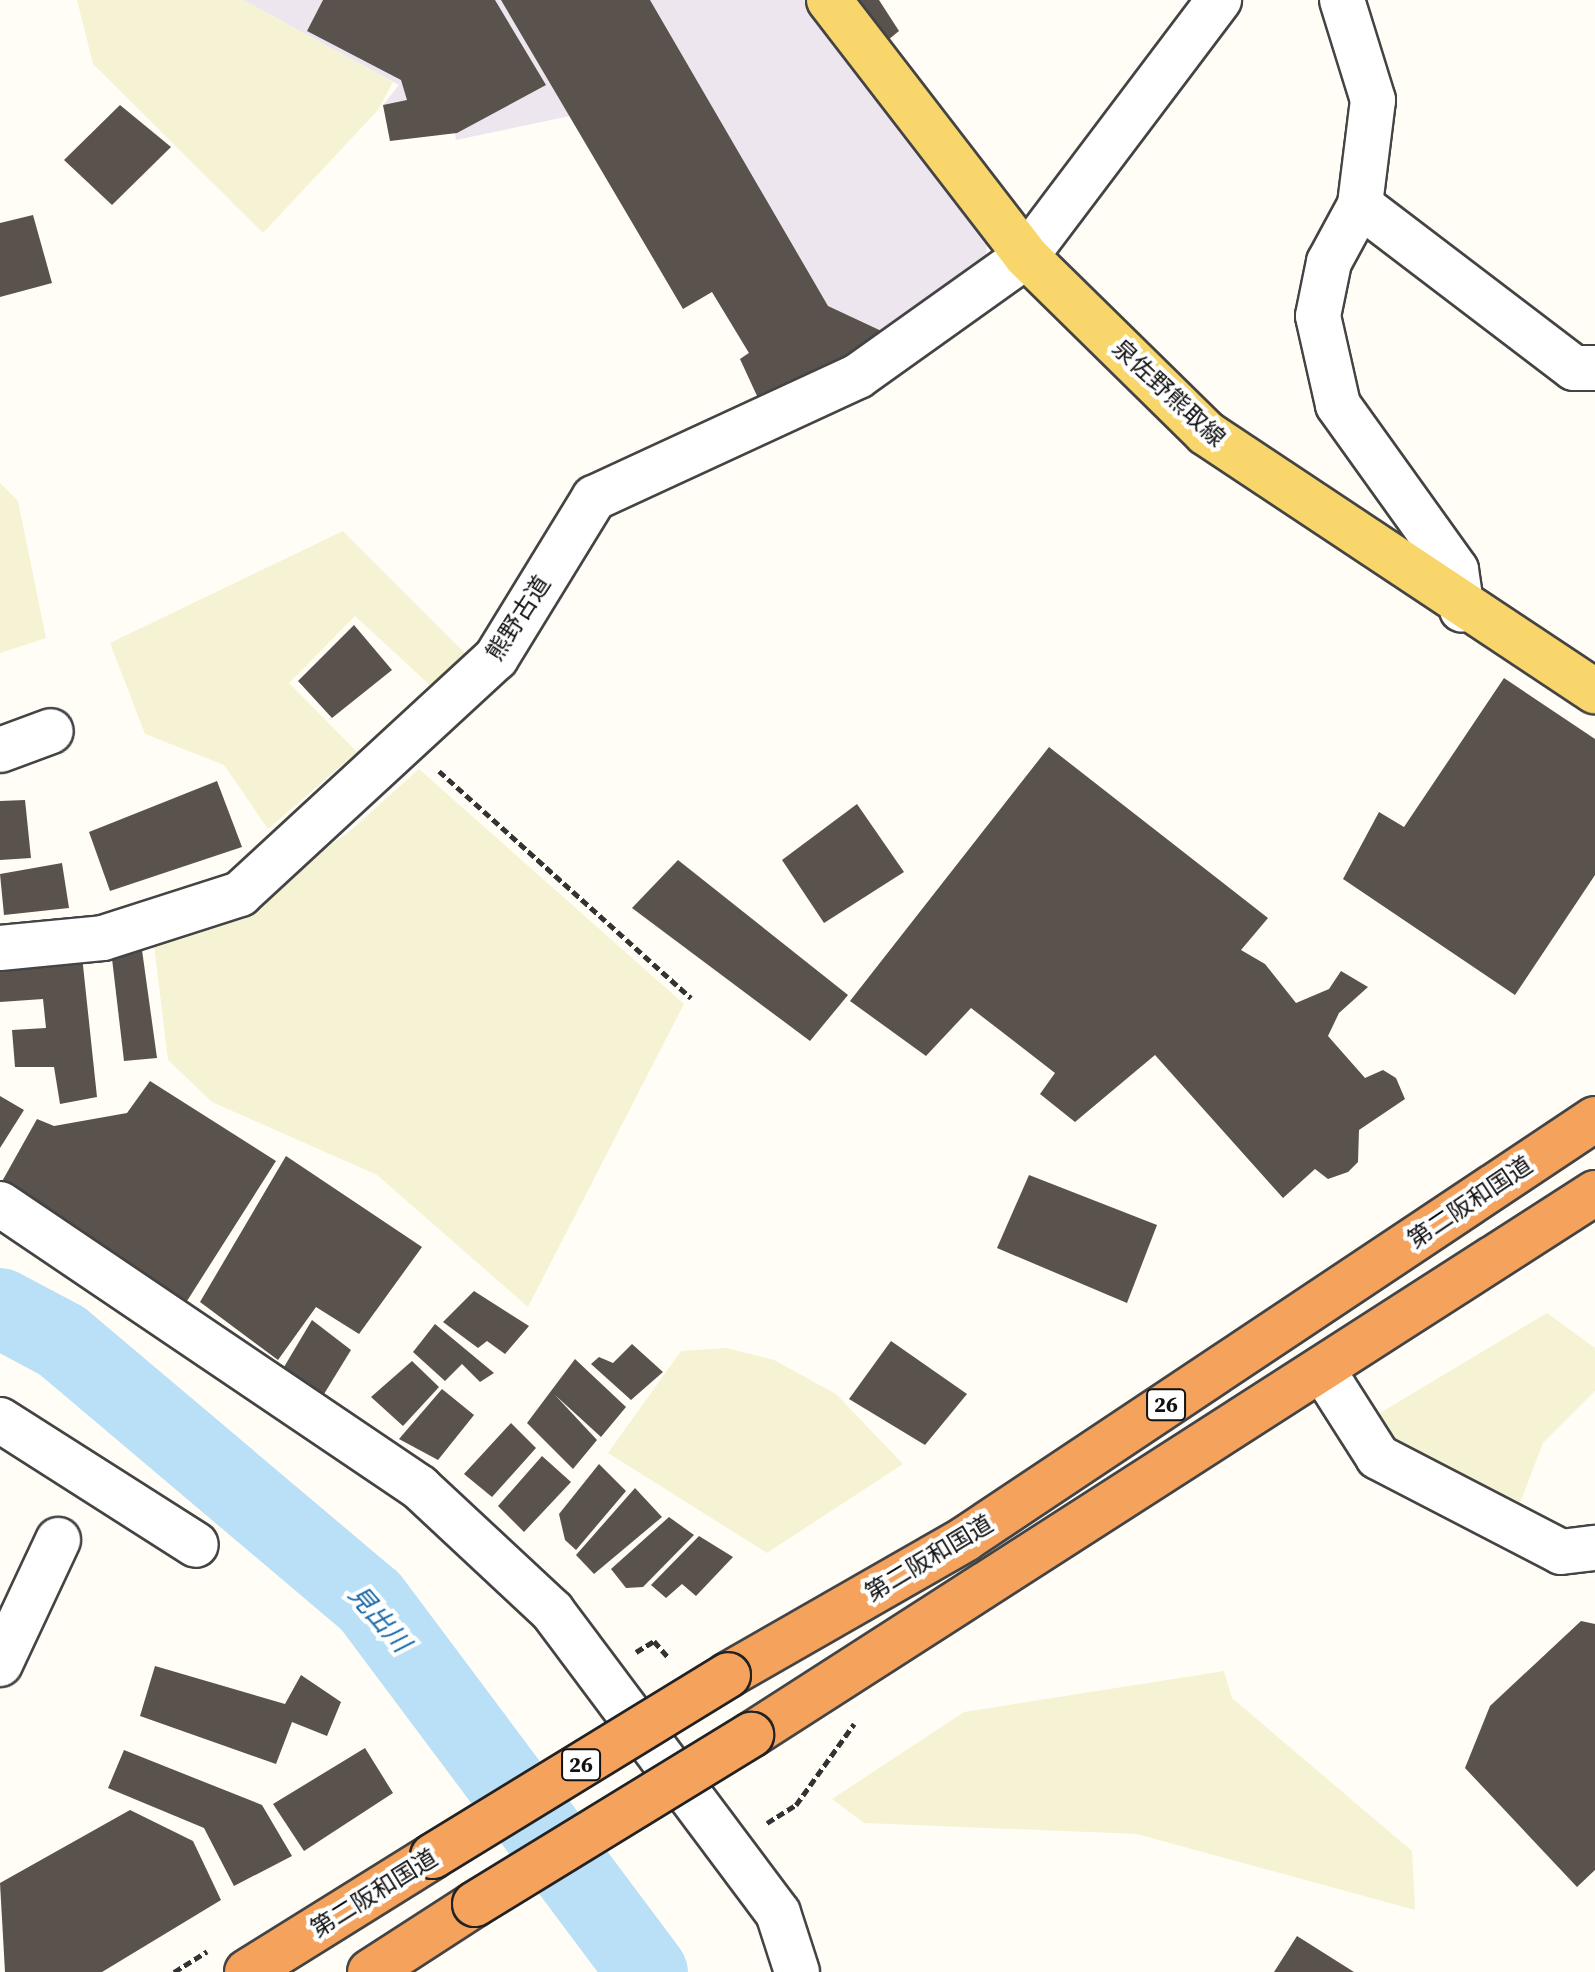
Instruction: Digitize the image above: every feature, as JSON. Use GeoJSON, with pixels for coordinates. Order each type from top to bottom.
{"type":"FeatureCollection","features":[{"type":"Feature","properties":{"kind":"highway","name":"第二阪和国道"},"geometry":{"type":"LineString","coordinates":[[247,1972],[728,1675],[965,1539],[1595,1119]]}},
{"type":"Feature","properties":{"kind":"highway","name":"26"},"geometry":{"type":"LineString","coordinates":[[370,1972],[751,1735],[1595,1193]]}},
{"type":"Feature","properties":{"kind":"main road","name":"泉佐野熊取線"},"geometry":{"type":"LineString","coordinates":[[829,0],[1026,256],[1206,433],[1462,610],[1595,691]]}},
{"type":"Feature","properties":{"kind":"street","name":"熊野古道"},"geometry":{"type":"LineString","coordinates":[[0,948],[103,938],[240,894],[496,658],[594,498],[858,376],[1026,256],[1219,0]]}},
{"type":"Feature","properties":{"kind":"street"},"geometry":{"type":"LineString","coordinates":[[1342,0],[1373,100],[1360,205],[1329,262],[1318,316],[1338,405],[1456,570],[1462,610]]}},
{"type":"Feature","properties":{"kind":"street"},"geometry":{"type":"LineString","coordinates":[[1360,205],[1574,368],[1595,368]]}},
{"type":"Feature","properties":{"kind":"street"},"geometry":{"type":"LineString","coordinates":[[0,750],[51,731]]}},
{"type":"Feature","properties":{"kind":"street"},"geometry":{"type":"LineString","coordinates":[[0,1204],[419,1487],[552,1611],[726,1850],[778,1913],[797,1972]]}},
{"type":"Feature","properties":{"kind":"street"},"geometry":{"type":"LineString","coordinates":[[1322,1369],[1378,1457],[1561,1552],[1595,1548]]}},
{"type":"Feature","properties":{"kind":"street"},"geometry":{"type":"LineString","coordinates":[[0,1420],[196,1545]]}},
{"type":"Feature","properties":{"kind":"street"},"geometry":{"type":"LineString","coordinates":[[0,1664],[58,1540]]}},
{"type":"Feature","properties":{"kind":"path"},"geometry":{"type":"LineString","coordinates":[[406,741],[691,998]]}},
{"type":"Feature","properties":{"kind":"path"},"geometry":{"type":"LineString","coordinates":[[726,1850],[796,1805],[859,1717]]}},
{"type":"Feature","properties":{"kind":"shaded area"},"geometry":{"type":"Polygon","coordinates":[[[77,0],[243,0],[393,82],[378,110],[263,233],[93,64],[77,0]]]}},
{"type":"Feature","properties":{"kind":"shaded area"},"geometry":{"type":"Polygon","coordinates":[[[243,0],[804,0],[988,236],[985,267],[841,365],[758,398],[740,359],[748,352],[712,292],[570,116],[456,140],[454,128],[390,141],[383,105],[399,85],[243,0]]]}},
{"type":"Feature","properties":{"kind":"shaded area"},"geometry":{"type":"Polygon","coordinates":[[[0,483],[18,501],[46,638],[0,653],[0,483]]]}},
{"type":"Feature","properties":{"kind":"shaded area"},"geometry":{"type":"Polygon","coordinates":[[[343,531],[468,656],[434,689],[355,616],[289,683],[357,752],[268,829],[224,765],[145,734],[110,643],[343,531]]]}},
{"type":"Feature","properties":{"kind":"shaded area"},"geometry":{"type":"Polygon","coordinates":[[[419,769],[684,1004],[528,1307],[377,1175],[212,1102],[168,1060],[154,945],[256,897],[349,832],[419,769]]]}},
{"type":"Feature","properties":{"kind":"shaded area"},"geometry":{"type":"Polygon","coordinates":[[[1547,1313],[1595,1348],[1595,1391],[1543,1443],[1520,1503],[1393,1441],[1375,1416],[1547,1313]]]}},
{"type":"Feature","properties":{"kind":"shaded area"},"geometry":{"type":"Polygon","coordinates":[[[726,1348],[774,1360],[836,1394],[903,1464],[767,1553],[608,1453],[681,1351],[726,1348]]]}},
{"type":"Feature","properties":{"kind":"shaded area"},"geometry":{"type":"Polygon","coordinates":[[[1224,1671],[1232,1698],[1412,1851],[1415,1910],[1137,1834],[864,1823],[832,1799],[964,1712],[1224,1671]]]}},
{"type":"Feature","properties":{"kind":"building"},"geometry":{"type":"Polygon","coordinates":[[[323,0],[495,0],[546,85],[457,133],[390,141],[383,105],[407,100],[401,80],[307,31],[323,0]]]}},
{"type":"Feature","properties":{"kind":"building"},"geometry":{"type":"Polygon","coordinates":[[[501,0],[650,0],[828,306],[890,335],[758,398],[740,359],[749,353],[712,292],[683,309],[501,0]]]}},
{"type":"Feature","properties":{"kind":"building"},"geometry":{"type":"Polygon","coordinates":[[[857,0],[879,0],[899,31],[888,40],[857,0]]]}},
{"type":"Feature","properties":{"kind":"building"},"geometry":{"type":"Polygon","coordinates":[[[120,105],[171,147],[112,205],[64,160],[120,105]]]}},
{"type":"Feature","properties":{"kind":"building"},"geometry":{"type":"Polygon","coordinates":[[[33,215],[52,283],[0,297],[0,223],[33,215]]]}},
{"type":"Feature","properties":{"kind":"building"},"geometry":{"type":"Polygon","coordinates":[[[354,625],[392,670],[332,718],[298,681],[354,625]]]}},
{"type":"Feature","properties":{"kind":"building"},"geometry":{"type":"Polygon","coordinates":[[[1504,678],[1595,739],[1595,875],[1515,995],[1343,879],[1379,812],[1404,827],[1504,678]]]}},
{"type":"Feature","properties":{"kind":"building"},"geometry":{"type":"Polygon","coordinates":[[[1049,747],[1268,918],[1241,950],[1265,964],[1296,1003],[1329,989],[1341,971],[1368,987],[1339,1013],[1328,1036],[1365,1078],[1383,1070],[1396,1078],[1405,1099],[1359,1130],[1358,1162],[1348,1172],[1328,1179],[1315,1169],[1283,1198],[1155,1055],[1075,1122],[1040,1094],[1055,1073],[971,1008],[926,1056],[850,1001],[1049,747]]]}},
{"type":"Feature","properties":{"kind":"building"},"geometry":{"type":"Polygon","coordinates":[[[217,781],[242,847],[110,891],[89,832],[217,781]]]}},
{"type":"Feature","properties":{"kind":"building"},"geometry":{"type":"Polygon","coordinates":[[[25,800],[31,858],[0,860],[0,801],[25,800]]]}},
{"type":"Feature","properties":{"kind":"building"},"geometry":{"type":"Polygon","coordinates":[[[857,804],[904,872],[824,923],[782,860],[857,804]]]}},
{"type":"Feature","properties":{"kind":"building"},"geometry":{"type":"Polygon","coordinates":[[[678,860],[848,995],[810,1041],[632,908],[678,860]]]}},
{"type":"Feature","properties":{"kind":"building"},"geometry":{"type":"Polygon","coordinates":[[[62,863],[69,908],[4,915],[0,874],[62,863]]]}},
{"type":"Feature","properties":{"kind":"building"},"geometry":{"type":"Polygon","coordinates":[[[111,950],[142,950],[157,1058],[124,1061],[111,950]]]}},
{"type":"Feature","properties":{"kind":"building"},"geometry":{"type":"Polygon","coordinates":[[[82,956],[97,1097],[60,1104],[54,1067],[15,1067],[12,1030],[46,1028],[43,999],[0,1002],[0,967],[82,956]]]}},
{"type":"Feature","properties":{"kind":"building"},"geometry":{"type":"Polygon","coordinates":[[[150,1081],[276,1161],[187,1301],[0,1185],[37,1119],[54,1126],[127,1113],[150,1081]]]}},
{"type":"Feature","properties":{"kind":"building"},"geometry":{"type":"Polygon","coordinates":[[[0,1096],[24,1110],[0,1148],[0,1096]]]}},
{"type":"Feature","properties":{"kind":"building"},"geometry":{"type":"Polygon","coordinates":[[[286,1156],[422,1247],[359,1334],[316,1307],[278,1360],[200,1302],[286,1156]]]}},
{"type":"Feature","properties":{"kind":"building"},"geometry":{"type":"Polygon","coordinates":[[[1029,1175],[1157,1225],[1127,1303],[997,1248],[1029,1175]]]}},
{"type":"Feature","properties":{"kind":"building"},"geometry":{"type":"Polygon","coordinates":[[[474,1291],[529,1326],[505,1354],[487,1341],[478,1348],[443,1322],[474,1291]]]}},
{"type":"Feature","properties":{"kind":"building"},"geometry":{"type":"Polygon","coordinates":[[[312,1320],[351,1350],[324,1394],[284,1367],[312,1320]]]}},
{"type":"Feature","properties":{"kind":"building"},"geometry":{"type":"Polygon","coordinates":[[[435,1324],[494,1373],[480,1382],[462,1364],[445,1381],[413,1352],[435,1324]]]}},
{"type":"Feature","properties":{"kind":"building"},"geometry":{"type":"Polygon","coordinates":[[[891,1341],[967,1394],[925,1445],[849,1399],[891,1341]]]}},
{"type":"Feature","properties":{"kind":"building"},"geometry":{"type":"Polygon","coordinates":[[[632,1344],[663,1372],[631,1400],[591,1364],[599,1357],[613,1363],[632,1344]]]}},
{"type":"Feature","properties":{"kind":"building"},"geometry":{"type":"Polygon","coordinates":[[[575,1359],[626,1407],[601,1437],[555,1395],[597,1440],[573,1469],[527,1423],[575,1359]]]}},
{"type":"Feature","properties":{"kind":"building"},"geometry":{"type":"Polygon","coordinates":[[[412,1361],[439,1387],[403,1426],[371,1397],[412,1361]]]}},
{"type":"Feature","properties":{"kind":"building"},"geometry":{"type":"Polygon","coordinates":[[[442,1389],[474,1415],[438,1460],[399,1439],[442,1389]]]}},
{"type":"Feature","properties":{"kind":"building"},"geometry":{"type":"Polygon","coordinates":[[[511,1423],[536,1448],[492,1497],[464,1474],[511,1423]]]}},
{"type":"Feature","properties":{"kind":"building"},"geometry":{"type":"Polygon","coordinates":[[[542,1456],[571,1482],[524,1532],[498,1506],[542,1456]]]}},
{"type":"Feature","properties":{"kind":"building"},"geometry":{"type":"Polygon","coordinates":[[[599,1464],[626,1491],[576,1550],[565,1540],[559,1514],[599,1464]]]}},
{"type":"Feature","properties":{"kind":"building"},"geometry":{"type":"Polygon","coordinates":[[[635,1488],[662,1517],[594,1574],[576,1555],[635,1488]]]}},
{"type":"Feature","properties":{"kind":"building"},"geometry":{"type":"Polygon","coordinates":[[[669,1517],[694,1535],[643,1587],[626,1588],[611,1569],[669,1517]]]}},
{"type":"Feature","properties":{"kind":"building"},"geometry":{"type":"Polygon","coordinates":[[[699,1536],[733,1557],[696,1596],[682,1584],[666,1598],[651,1585],[699,1536]]]}},
{"type":"Feature","properties":{"kind":"building"},"geometry":{"type":"Polygon","coordinates":[[[1581,1621],[1595,1624],[1595,1870],[1577,1887],[1465,1768],[1490,1706],[1581,1621]]]}},
{"type":"Feature","properties":{"kind":"building"},"geometry":{"type":"Polygon","coordinates":[[[155,1666],[285,1704],[301,1675],[341,1702],[327,1736],[292,1722],[276,1764],[140,1716],[155,1666]]]}},
{"type":"Feature","properties":{"kind":"building"},"geometry":{"type":"Polygon","coordinates":[[[365,1748],[393,1793],[304,1851],[273,1804],[365,1748]]]}},
{"type":"Feature","properties":{"kind":"building"},"geometry":{"type":"Polygon","coordinates":[[[124,1750],[262,1805],[292,1856],[234,1886],[204,1828],[108,1788],[124,1750]]]}},
{"type":"Feature","properties":{"kind":"building"},"geometry":{"type":"Polygon","coordinates":[[[130,1810],[193,1841],[221,1900],[102,1972],[5,1972],[0,1883],[130,1810]]]}},
{"type":"Feature","properties":{"kind":"building"},"geometry":{"type":"Polygon","coordinates":[[[1297,1936],[1354,1972],[1274,1972],[1297,1936]]]}},
{"type":"Feature","properties":{"kind":"waterway","name":"見出川"},"geometry":{"type":"LineString","coordinates":[[0,1308],[62,1341],[370,1601],[648,1972]]}}]}
